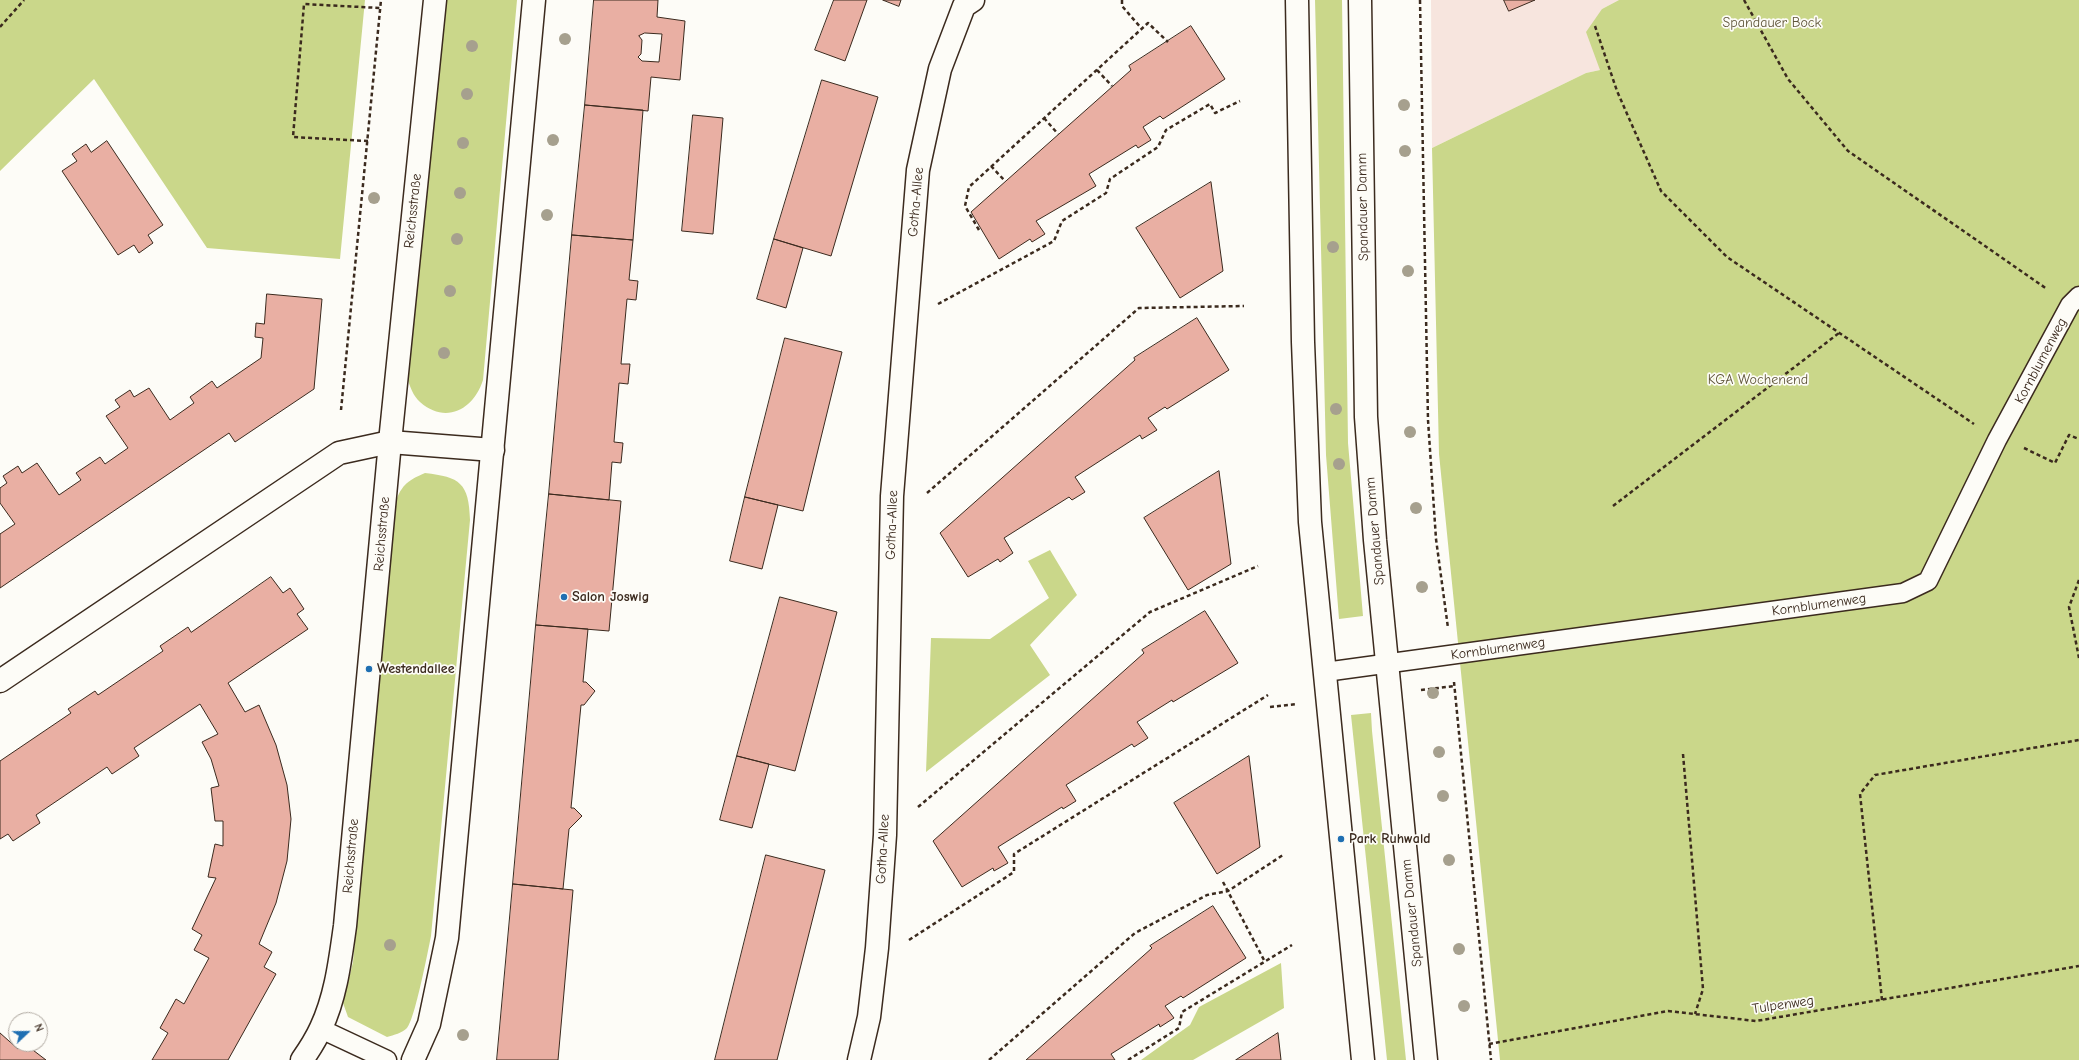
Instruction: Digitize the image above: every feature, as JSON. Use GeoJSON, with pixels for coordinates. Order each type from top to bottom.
{"type":"FeatureCollection","features":[{"type":"Feature","properties":{"kind":"main road","name":"Reichsstraße"},"geometry":{"type":"LineString","coordinates":[[302,1060],[321,1029],[338,973],[345,926],[390,442],[435,0]]}},
{"type":"Feature","properties":{"kind":"main road"},"geometry":{"type":"LineString","coordinates":[[413,1060],[429,1024],[447,938],[534,0]]}},
{"type":"Feature","properties":{"kind":"main road","name":"Gotha-Allee"},"geometry":{"type":"LineString","coordinates":[[859,1060],[868,1017],[877,948],[884,842],[892,496],[918,170],[940,69],[964,6],[972,0]]}},
{"type":"Feature","properties":{"kind":"main road"},"geometry":{"type":"LineString","coordinates":[[1297,0],[1305,432],[1310,522],[1363,1060]]}},
{"type":"Feature","properties":{"kind":"main road","name":"Spandauer Damm"},"geometry":{"type":"LineString","coordinates":[[1360,0],[1366,417],[1375,540],[1426,1060]]}},
{"type":"Feature","properties":{"kind":"main road"},"geometry":{"type":"LineString","coordinates":[[0,680],[339,453],[390,442],[493,450]]}},
{"type":"Feature","properties":{"kind":"lane","name":"Kornblumenweg"},"geometry":{"type":"LineString","coordinates":[[1325,672],[1452,656],[1904,593],[1928,581],[1999,438],[2075,301]]}},
{"type":"Feature","properties":{"kind":"lane"},"geometry":{"type":"LineString","coordinates":[[321,1029],[387,1060]]}},
{"type":"Feature","properties":{"kind":"path"},"geometry":{"type":"LineString","coordinates":[[0,27],[24,0]]}},
{"type":"Feature","properties":{"kind":"path"},"geometry":{"type":"LineString","coordinates":[[341,410],[381,0]]}},
{"type":"Feature","properties":{"kind":"path"},"geometry":{"type":"LineString","coordinates":[[1122,0],[1122,6],[1142,29]]}},
{"type":"Feature","properties":{"kind":"path"},"geometry":{"type":"LineString","coordinates":[[1420,0],[1428,420],[1436,539],[1452,656],[1491,1060]]}},
{"type":"Feature","properties":{"kind":"path"},"geometry":{"type":"LineString","coordinates":[[1744,0],[1788,79],[1848,151],[2075,301]]}},
{"type":"Feature","properties":{"kind":"path"},"geometry":{"type":"LineString","coordinates":[[368,141],[293,137],[304,4],[380,8]]}},
{"type":"Feature","properties":{"kind":"path"},"geometry":{"type":"LineString","coordinates":[[979,230],[965,206],[969,187],[1148,23],[1168,42]]}},
{"type":"Feature","properties":{"kind":"path"},"geometry":{"type":"LineString","coordinates":[[1595,26],[1617,92],[1661,191],[1727,257],[1999,438],[2055,463],[2069,435],[2079,439]]}},
{"type":"Feature","properties":{"kind":"path"},"geometry":{"type":"LineString","coordinates":[[1097,70],[1112,86]]}},
{"type":"Feature","properties":{"kind":"path"},"geometry":{"type":"LineString","coordinates":[[938,304],[1054,241],[1062,221],[1106,193],[1110,179],[1158,147],[1166,130],[1210,104],[1215,114],[1240,101]]}},
{"type":"Feature","properties":{"kind":"path"},"geometry":{"type":"LineString","coordinates":[[1044,118],[1058,134]]}},
{"type":"Feature","properties":{"kind":"path"},"geometry":{"type":"LineString","coordinates":[[991,166],[1005,181]]}},
{"type":"Feature","properties":{"kind":"path"},"geometry":{"type":"LineString","coordinates":[[927,493],[1139,308],[1244,306]]}},
{"type":"Feature","properties":{"kind":"path"},"geometry":{"type":"LineString","coordinates":[[1613,506],[1840,333]]}},
{"type":"Feature","properties":{"kind":"path"},"geometry":{"type":"LineString","coordinates":[[918,808],[1150,612],[1258,566]]}},
{"type":"Feature","properties":{"kind":"path"},"geometry":{"type":"LineString","coordinates":[[2079,580],[2069,607],[2079,658]]}},
{"type":"Feature","properties":{"kind":"path"},"geometry":{"type":"LineString","coordinates":[[910,940],[1014,872],[1014,854],[1268,695]]}},
{"type":"Feature","properties":{"kind":"path"},"geometry":{"type":"LineString","coordinates":[[1882,1000],[1860,794],[1875,775],[2079,740]]}},
{"type":"Feature","properties":{"kind":"path"},"geometry":{"type":"LineString","coordinates":[[1684,754],[1703,989],[1695,1014]]}},
{"type":"Feature","properties":{"kind":"path"},"geometry":{"type":"LineString","coordinates":[[989,1060],[1135,933],[1207,895],[1228,892],[1283,855]]}},
{"type":"Feature","properties":{"kind":"path"},"geometry":{"type":"LineString","coordinates":[[1223,882],[1265,962]]}},
{"type":"Feature","properties":{"kind":"path"},"geometry":{"type":"LineString","coordinates":[[1128,1060],[1178,1028],[1182,1012],[1292,946]]}},
{"type":"Feature","properties":{"kind":"path","name":"Tulpenweg"},"geometry":{"type":"LineString","coordinates":[[1489,1044],[1668,1011],[1756,1022],[2079,966]]}},
{"type":"Feature","properties":{"kind":"shaded area"},"geometry":{"type":"Polygon","coordinates":[[[1431,0],[1619,0],[1602,9],[1600,70],[1586,73],[1432,148],[1431,0]]]}},
{"type":"Feature","properties":{"kind":"green space"},"geometry":{"type":"Polygon","coordinates":[[[0,0],[365,0],[340,259],[207,248],[94,79],[0,171],[0,0]]]}},
{"type":"Feature","properties":{"kind":"green space"},"geometry":{"type":"Polygon","coordinates":[[[446,0],[517,0],[483,380],[479,390],[466,406],[449,413],[430,409],[420,402],[414,394],[407,378],[446,0]]]}},
{"type":"Feature","properties":{"kind":"green space"},"geometry":{"type":"Polygon","coordinates":[[[1315,0],[1342,0],[1348,443],[1363,616],[1339,619],[1326,455],[1315,0]]]}},
{"type":"Feature","properties":{"kind":"green space","name":"KGA Wochenend"},"geometry":{"type":"Polygon","coordinates":[[[1619,0],[2079,0],[2079,1060],[1500,1060],[1439,454],[1432,148],[1586,73],[1600,70],[1586,32],[1602,9],[1619,0]]]}},
{"type":"Feature","properties":{"kind":"green space"},"geometry":{"type":"Polygon","coordinates":[[[425,473],[447,477],[460,484],[465,490],[470,520],[431,936],[421,984],[410,1022],[407,1028],[403,1031],[387,1037],[348,1017],[343,1003],[353,962],[394,506],[405,485],[425,473]]]}},
{"type":"Feature","properties":{"kind":"green space"},"geometry":{"type":"Polygon","coordinates":[[[1050,550],[1077,595],[1030,645],[1050,675],[926,772],[931,638],[990,639],[1049,598],[1028,561],[1050,550]]]}},
{"type":"Feature","properties":{"kind":"green space"},"geometry":{"type":"Polygon","coordinates":[[[1371,713],[1406,1060],[1387,1060],[1351,715],[1371,713]]]}},
{"type":"Feature","properties":{"kind":"green space"},"geometry":{"type":"Polygon","coordinates":[[[1281,963],[1284,1008],[1193,1060],[1141,1060],[1190,1025],[1199,1007],[1281,963]]]}},
{"type":"Feature","properties":{"kind":"building"},"geometry":{"type":"Polygon","coordinates":[[[594,0],[658,0],[657,17],[685,21],[680,80],[651,77],[648,111],[585,105],[594,0]],[[645,33],[639,36],[642,40],[641,54],[638,57],[642,61],[659,62],[662,34],[645,33]]]}},
{"type":"Feature","properties":{"kind":"building"},"geometry":{"type":"Polygon","coordinates":[[[834,0],[867,0],[845,61],[815,50],[834,0]]]}},
{"type":"Feature","properties":{"kind":"building"},"geometry":{"type":"Polygon","coordinates":[[[883,0],[901,0],[899,6],[883,0]]]}},
{"type":"Feature","properties":{"kind":"building"},"geometry":{"type":"Polygon","coordinates":[[[1504,0],[1535,0],[1509,11],[1504,0]]]}},
{"type":"Feature","properties":{"kind":"building"},"geometry":{"type":"Polygon","coordinates":[[[1191,26],[1225,79],[1163,119],[1160,116],[1143,127],[1151,140],[1138,148],[1136,145],[1089,174],[1096,186],[1036,221],[1045,234],[1032,242],[1030,239],[999,259],[971,212],[1131,70],[1129,66],[1191,26]]]}},
{"type":"Feature","properties":{"kind":"building"},"geometry":{"type":"Polygon","coordinates":[[[822,80],[878,97],[831,256],[774,239],[822,80]]]}},
{"type":"Feature","properties":{"kind":"building"},"geometry":{"type":"Polygon","coordinates":[[[585,105],[643,110],[633,240],[572,235],[585,105]]]}},
{"type":"Feature","properties":{"kind":"building"},"geometry":{"type":"Polygon","coordinates":[[[693,115],[723,118],[713,234],[682,231],[693,115]]]}},
{"type":"Feature","properties":{"kind":"building"},"geometry":{"type":"Polygon","coordinates":[[[107,141],[163,225],[148,235],[153,243],[139,253],[134,245],[118,255],[62,171],[77,161],[72,154],[86,144],[91,152],[107,141]]]}},
{"type":"Feature","properties":{"kind":"building"},"geometry":{"type":"Polygon","coordinates":[[[1211,182],[1223,271],[1180,298],[1136,228],[1211,182]]]}},
{"type":"Feature","properties":{"kind":"building"},"geometry":{"type":"Polygon","coordinates":[[[572,235],[633,240],[629,280],[638,281],[636,300],[627,299],[621,364],[630,364],[628,384],[619,383],[614,442],[623,443],[621,463],[612,462],[609,500],[549,494],[572,235]]]}},
{"type":"Feature","properties":{"kind":"building"},"geometry":{"type":"Polygon","coordinates":[[[774,239],[803,248],[786,308],[757,299],[774,239]]]}},
{"type":"Feature","properties":{"kind":"building"},"geometry":{"type":"Polygon","coordinates":[[[267,294],[322,299],[314,389],[235,442],[229,433],[0,588],[0,534],[15,524],[0,503],[0,488],[7,483],[3,476],[18,466],[22,473],[37,463],[59,495],[81,480],[76,473],[100,457],[105,464],[128,448],[106,416],[120,407],[115,400],[130,390],[134,397],[149,388],[170,420],[194,403],[190,397],[212,381],[217,388],[261,358],[263,338],[255,337],[256,323],[264,324],[267,294]]]}},
{"type":"Feature","properties":{"kind":"building"},"geometry":{"type":"Polygon","coordinates":[[[1197,318],[1229,370],[1167,409],[1165,407],[1148,418],[1157,430],[1142,439],[1140,435],[1075,477],[1085,492],[1072,500],[1069,497],[1004,538],[1013,553],[1000,562],[998,559],[968,577],[940,533],[1135,360],[1134,358],[1197,318]]]}},
{"type":"Feature","properties":{"kind":"building"},"geometry":{"type":"Polygon","coordinates":[[[785,338],[842,352],[803,511],[745,497],[785,338]]]}},
{"type":"Feature","properties":{"kind":"building"},"geometry":{"type":"Polygon","coordinates":[[[1219,471],[1231,564],[1188,590],[1144,518],[1219,471]]]}},
{"type":"Feature","properties":{"kind":"building"},"geometry":{"type":"Polygon","coordinates":[[[549,494],[621,501],[609,631],[536,625],[549,494]]]}},
{"type":"Feature","properties":{"kind":"building"},"geometry":{"type":"Polygon","coordinates":[[[745,497],[778,505],[762,569],[730,561],[745,497]]]}},
{"type":"Feature","properties":{"kind":"building"},"geometry":{"type":"Polygon","coordinates":[[[271,577],[283,593],[290,588],[304,609],[297,614],[308,629],[228,683],[245,712],[259,705],[276,745],[287,785],[291,819],[287,861],[276,903],[259,944],[272,952],[264,967],[276,974],[228,1060],[152,1060],[168,1033],[160,1028],[176,999],[184,1004],[209,958],[194,950],[202,935],[192,929],[216,878],[208,877],[215,844],[223,846],[223,821],[215,821],[211,788],[219,786],[211,759],[202,742],[218,734],[200,704],[134,748],[139,756],[112,774],[107,767],[36,815],[40,823],[13,841],[8,834],[0,839],[0,761],[71,713],[68,709],[95,691],[98,695],[163,651],[160,646],[188,627],[191,632],[271,577]]]}},
{"type":"Feature","properties":{"kind":"building"},"geometry":{"type":"Polygon","coordinates":[[[780,597],[837,612],[795,771],[737,756],[780,597]]]}},
{"type":"Feature","properties":{"kind":"building"},"geometry":{"type":"Polygon","coordinates":[[[1205,611],[1238,663],[1173,702],[1172,700],[1137,722],[1148,738],[1134,747],[1132,744],[1066,785],[1076,801],[1063,809],[1062,807],[998,847],[1008,863],[994,871],[993,868],[962,887],[933,841],[1144,653],[1142,650],[1205,611]]]}},
{"type":"Feature","properties":{"kind":"building"},"geometry":{"type":"Polygon","coordinates":[[[536,625],[588,629],[583,682],[586,682],[595,691],[584,705],[581,705],[571,808],[574,808],[582,816],[569,829],[563,889],[513,884],[536,625]]]}},
{"type":"Feature","properties":{"kind":"building"},"geometry":{"type":"Polygon","coordinates":[[[737,756],[769,764],[752,828],[720,820],[737,756]]]}},
{"type":"Feature","properties":{"kind":"building"},"geometry":{"type":"Polygon","coordinates":[[[1249,756],[1260,847],[1217,874],[1174,803],[1249,756]]]}},
{"type":"Feature","properties":{"kind":"building"},"geometry":{"type":"Polygon","coordinates":[[[766,855],[825,870],[777,1060],[715,1060],[766,855]]]}},
{"type":"Feature","properties":{"kind":"building"},"geometry":{"type":"Polygon","coordinates":[[[513,884],[573,890],[558,1060],[497,1060],[513,884]]]}},
{"type":"Feature","properties":{"kind":"building"},"geometry":{"type":"Polygon","coordinates":[[[1213,906],[1246,958],[1183,998],[1181,996],[1165,1006],[1174,1018],[1160,1027],[1159,1024],[1111,1054],[1115,1060],[1026,1060],[1152,948],[1150,946],[1213,906]]]}},
{"type":"Feature","properties":{"kind":"building"},"geometry":{"type":"Polygon","coordinates":[[[0,1033],[8,1040],[8,1052],[36,1052],[46,1060],[0,1060],[0,1033]]]}},
{"type":"Feature","properties":{"kind":"building"},"geometry":{"type":"Polygon","coordinates":[[[1278,1033],[1281,1060],[1236,1060],[1278,1033]]]}},
{"type":"Feature","properties":{"kind":"place","name":"Salon Joswig"},"geometry":{"type":"Point","coordinates":[564,597]}},
{"type":"Feature","properties":{"kind":"place","name":"Westendallee"},"geometry":{"type":"Point","coordinates":[369,669]}},
{"type":"Feature","properties":{"kind":"place","name":"Park Ruhwald"},"geometry":{"type":"Point","coordinates":[1341,839]}},
{"type":"Feature","properties":{"kind":"park label","name":"Spandauer Bock"},"geometry":{"type":"Point","coordinates":[1772,23]}}]}
